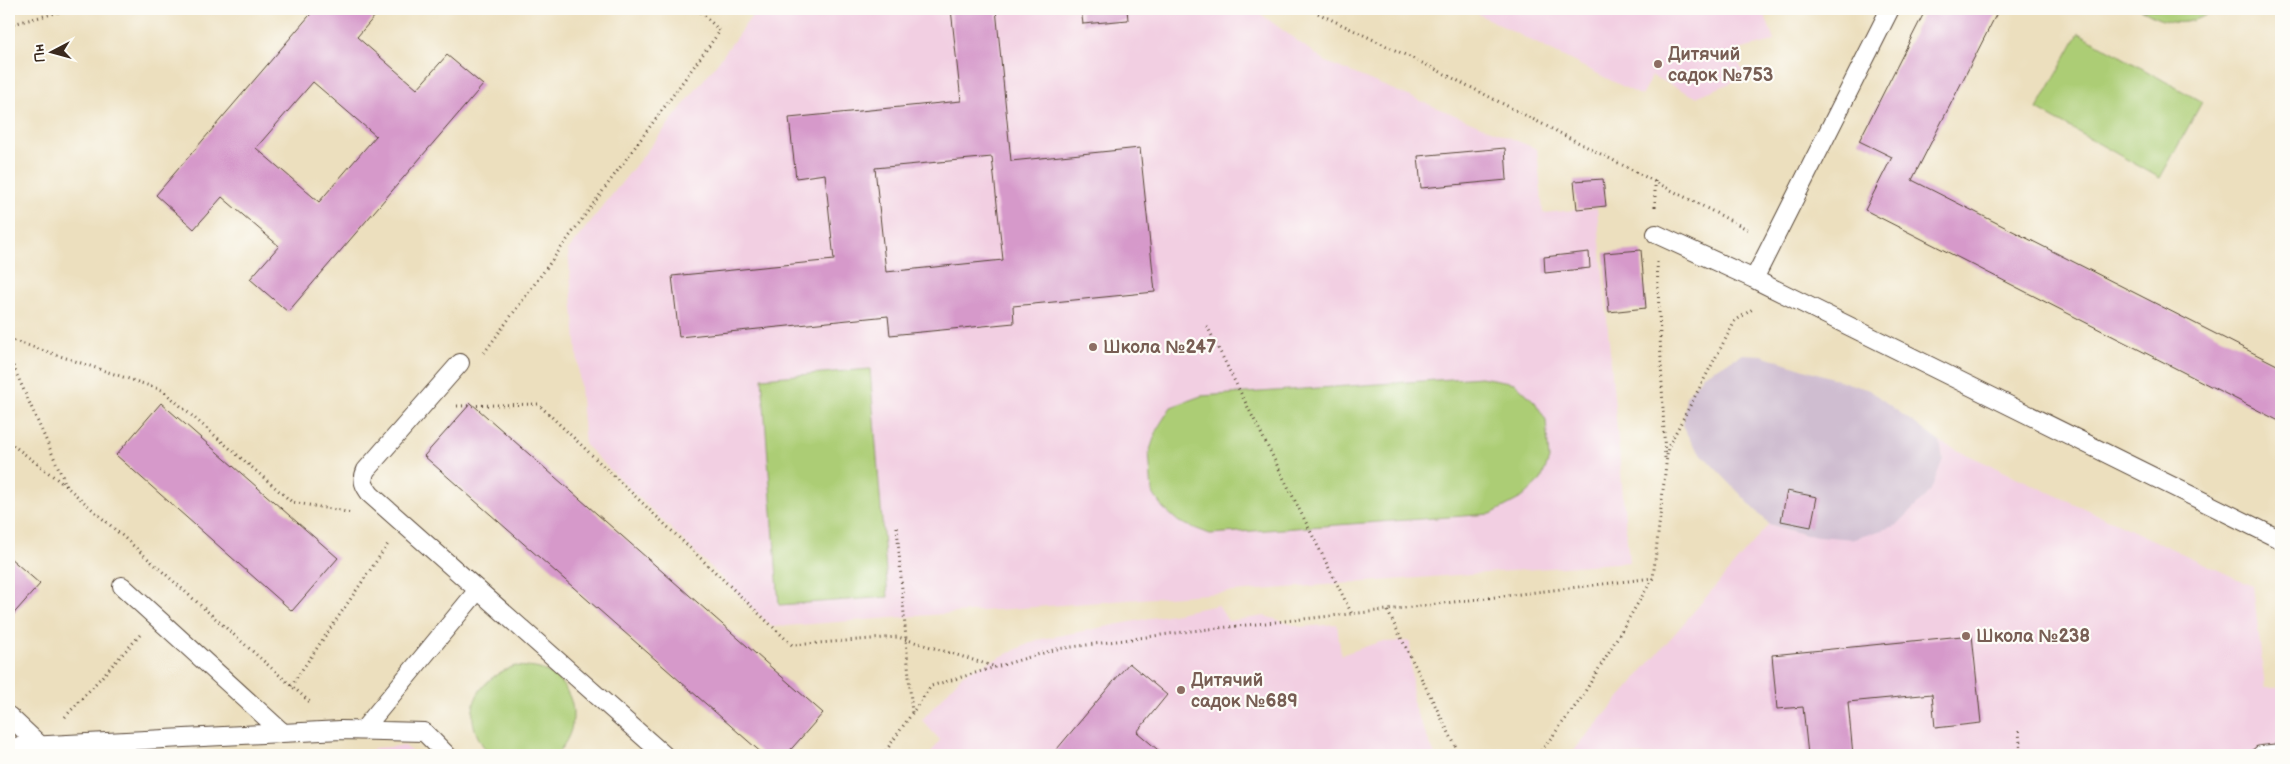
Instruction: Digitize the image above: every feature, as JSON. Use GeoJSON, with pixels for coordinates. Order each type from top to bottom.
{"type":"FeatureCollection","features":[{"type":"Feature","properties":{"kind":"lane"},"geometry":{"type":"LineString","coordinates":[[1754,279],[1890,9]]}},
{"type":"Feature","properties":{"kind":"lane"},"geometry":{"type":"LineString","coordinates":[[1656,234],[1754,279],[2281,540]]}},
{"type":"Feature","properties":{"kind":"lane"},"geometry":{"type":"LineString","coordinates":[[460,362],[366,470],[362,478],[363,485],[371,495],[478,590],[645,749],[664,755]]}},
{"type":"Feature","properties":{"kind":"lane"},"geometry":{"type":"LineString","coordinates":[[122,586],[282,733]]}},
{"type":"Feature","properties":{"kind":"lane"},"geometry":{"type":"LineString","coordinates":[[363,730],[478,590]]}},
{"type":"Feature","properties":{"kind":"lane"},"geometry":{"type":"LineString","coordinates":[[9,716],[40,745]]}},
{"type":"Feature","properties":{"kind":"lane"},"geometry":{"type":"LineString","coordinates":[[9,747],[363,730],[424,732],[447,755]]}},
{"type":"Feature","properties":{"kind":"lane"},"geometry":{"type":"LineString","coordinates":[[2261,755],[2281,753]]}},
{"type":"Feature","properties":{"kind":"path"},"geometry":{"type":"LineString","coordinates":[[9,25],[71,9]]}},
{"type":"Feature","properties":{"kind":"path"},"geometry":{"type":"LineString","coordinates":[[480,358],[720,30],[698,9]]}},
{"type":"Feature","properties":{"kind":"path"},"geometry":{"type":"LineString","coordinates":[[1309,9],[1437,70],[1773,242]]}},
{"type":"Feature","properties":{"kind":"path"},"geometry":{"type":"LineString","coordinates":[[1655,181],[1665,471]]}},
{"type":"Feature","properties":{"kind":"path"},"geometry":{"type":"LineString","coordinates":[[1538,755],[1580,700],[1653,578],[1668,447],[1735,321],[1758,305]]}},
{"type":"Feature","properties":{"kind":"path"},"geometry":{"type":"LineString","coordinates":[[1207,326],[1352,614]]}},
{"type":"Feature","properties":{"kind":"path"},"geometry":{"type":"LineString","coordinates":[[9,339],[162,390],[292,502],[356,514]]}},
{"type":"Feature","properties":{"kind":"path"},"geometry":{"type":"LineString","coordinates":[[9,357],[67,488]]}},
{"type":"Feature","properties":{"kind":"path"},"geometry":{"type":"LineString","coordinates":[[421,407],[538,404],[792,645],[898,637],[996,667]]}},
{"type":"Feature","properties":{"kind":"path"},"geometry":{"type":"LineString","coordinates":[[9,442],[67,488],[341,730]]}},
{"type":"Feature","properties":{"kind":"path"},"geometry":{"type":"LineString","coordinates":[[291,686],[402,522]]}},
{"type":"Feature","properties":{"kind":"path"},"geometry":{"type":"LineString","coordinates":[[897,527],[912,714]]}},
{"type":"Feature","properties":{"kind":"path"},"geometry":{"type":"LineString","coordinates":[[883,755],[931,686],[1057,649],[1191,631],[1653,578]]}},
{"type":"Feature","properties":{"kind":"path"},"geometry":{"type":"LineString","coordinates":[[1387,610],[1460,755]]}},
{"type":"Feature","properties":{"kind":"path"},"geometry":{"type":"LineString","coordinates":[[40,745],[156,617]]}},
{"type":"Feature","properties":{"kind":"path"},"geometry":{"type":"LineString","coordinates":[[2019,732],[2021,755]]}},
{"type":"Feature","properties":{"kind":"shaded area","name":"Школа №247"},"geometry":{"type":"Polygon","coordinates":[[[757,9],[1254,9],[1326,62],[1537,149],[1543,213],[1597,208],[1629,562],[772,627],[585,445],[568,250],[721,58],[757,9]]]}},
{"type":"Feature","properties":{"kind":"shaded area","name":"Дитячий садок №753"},"geometry":{"type":"Polygon","coordinates":[[[1468,9],[1763,9],[1774,41],[1734,51],[1745,77],[1696,97],[1652,76],[1642,96],[1468,9]]]}},
{"type":"Feature","properties":{"kind":"shaded area"},"geometry":{"type":"Polygon","coordinates":[[[1743,354],[1762,355],[1869,390],[1940,442],[1943,459],[1930,492],[1897,525],[1854,539],[1806,535],[1769,524],[1693,445],[1683,427],[1686,397],[1703,375],[1743,354]]]}},
{"type":"Feature","properties":{"kind":"shaded area","name":"Школа №238"},"geometry":{"type":"Polygon","coordinates":[[[1940,442],[2253,586],[2265,687],[2281,687],[2281,755],[1570,755],[1769,524],[1806,535],[1943,459],[1940,442]]]}},
{"type":"Feature","properties":{"kind":"shaded area","name":"Дитячий садок №689"},"geometry":{"type":"Polygon","coordinates":[[[1218,605],[1228,621],[1265,616],[1301,627],[1337,624],[1341,655],[1379,642],[1410,641],[1413,705],[1435,755],[929,755],[940,740],[922,720],[963,674],[1037,640],[1218,605]]]}},
{"type":"Feature","properties":{"kind":"shaded area"},"geometry":{"type":"Polygon","coordinates":[[[405,746],[415,755],[367,755],[374,748],[405,746]]]}},
{"type":"Feature","properties":{"kind":"green space"},"geometry":{"type":"Polygon","coordinates":[[[2141,9],[2214,9],[2197,19],[2178,22],[2159,19],[2141,9]]]}},
{"type":"Feature","properties":{"kind":"green space"},"geometry":{"type":"Polygon","coordinates":[[[2079,33],[2202,102],[2160,178],[2037,109],[2079,33]]]}},
{"type":"Feature","properties":{"kind":"green space"},"geometry":{"type":"Polygon","coordinates":[[[870,369],[888,597],[779,605],[762,378],[870,369]]]}},
{"type":"Feature","properties":{"kind":"green space"},"geometry":{"type":"Polygon","coordinates":[[[1481,377],[1515,383],[1535,402],[1546,420],[1549,459],[1541,480],[1523,497],[1491,514],[1210,534],[1179,522],[1163,508],[1152,492],[1149,453],[1157,429],[1171,407],[1201,396],[1481,377]]]}},
{"type":"Feature","properties":{"kind":"green space"},"geometry":{"type":"Polygon","coordinates":[[[515,666],[545,671],[559,681],[567,691],[573,712],[572,724],[563,746],[555,755],[490,755],[480,741],[475,728],[474,703],[488,681],[515,666]]]}},
{"type":"Feature","properties":{"kind":"building"},"geometry":{"type":"Polygon","coordinates":[[[315,9],[381,9],[357,37],[417,89],[447,55],[483,85],[288,312],[250,279],[279,246],[222,197],[194,229],[156,195],[315,9]],[[313,82],[256,148],[319,202],[376,136],[313,82]]]}},
{"type":"Feature","properties":{"kind":"building"},"geometry":{"type":"Polygon","coordinates":[[[951,9],[996,9],[1011,161],[1140,148],[1155,292],[1013,306],[1014,323],[890,335],[888,316],[679,337],[672,276],[834,260],[825,174],[796,178],[789,118],[961,101],[951,9]],[[992,157],[875,168],[886,272],[1003,260],[992,157]]]}},
{"type":"Feature","properties":{"kind":"building"},"geometry":{"type":"Polygon","coordinates":[[[1081,9],[1127,9],[1128,20],[1083,24],[1081,9]]]}},
{"type":"Feature","properties":{"kind":"building"},"geometry":{"type":"Polygon","coordinates":[[[1926,9],[1999,9],[1912,180],[2281,367],[2281,422],[1865,210],[1892,157],[1859,141],[1926,9]]]}},
{"type":"Feature","properties":{"kind":"building"},"geometry":{"type":"Polygon","coordinates":[[[1505,148],[1507,180],[1421,188],[1418,156],[1505,148]]]}},
{"type":"Feature","properties":{"kind":"building"},"geometry":{"type":"Polygon","coordinates":[[[1603,179],[1606,206],[1577,209],[1574,181],[1603,179]]]}},
{"type":"Feature","properties":{"kind":"building"},"geometry":{"type":"Polygon","coordinates":[[[1641,250],[1646,308],[1609,312],[1604,253],[1641,250]]]}},
{"type":"Feature","properties":{"kind":"building"},"geometry":{"type":"Polygon","coordinates":[[[1589,252],[1590,268],[1545,273],[1544,257],[1589,252]]]}},
{"type":"Feature","properties":{"kind":"building"},"geometry":{"type":"Polygon","coordinates":[[[161,403],[338,558],[292,611],[116,455],[161,403]]]}},
{"type":"Feature","properties":{"kind":"building"},"geometry":{"type":"Polygon","coordinates":[[[471,403],[823,713],[786,755],[764,755],[424,456],[471,403]]]}},
{"type":"Feature","properties":{"kind":"building"},"geometry":{"type":"Polygon","coordinates":[[[1787,491],[1817,497],[1811,527],[1781,521],[1787,491]]]}},
{"type":"Feature","properties":{"kind":"building"},"geometry":{"type":"Polygon","coordinates":[[[9,557],[40,584],[9,619],[9,557]]]}},
{"type":"Feature","properties":{"kind":"building"},"geometry":{"type":"Polygon","coordinates":[[[1972,635],[1981,723],[1935,728],[1932,694],[1848,702],[1853,755],[1808,755],[1803,707],[1777,709],[1772,655],[1972,635]]]}},
{"type":"Feature","properties":{"kind":"building"},"geometry":{"type":"Polygon","coordinates":[[[1129,663],[1167,695],[1137,732],[1164,755],[1052,755],[1129,663]]]}},
{"type":"Feature","properties":{"kind":"place","name":"Дитячий садок №753"},"geometry":{"type":"Point","coordinates":[1658,64]}},
{"type":"Feature","properties":{"kind":"place","name":"Школа №247"},"geometry":{"type":"Point","coordinates":[1093,347]}},
{"type":"Feature","properties":{"kind":"place","name":"Школа №238"},"geometry":{"type":"Point","coordinates":[1966,636]}},
{"type":"Feature","properties":{"kind":"place","name":"Дитячий садок №689"},"geometry":{"type":"Point","coordinates":[1181,690]}}]}
